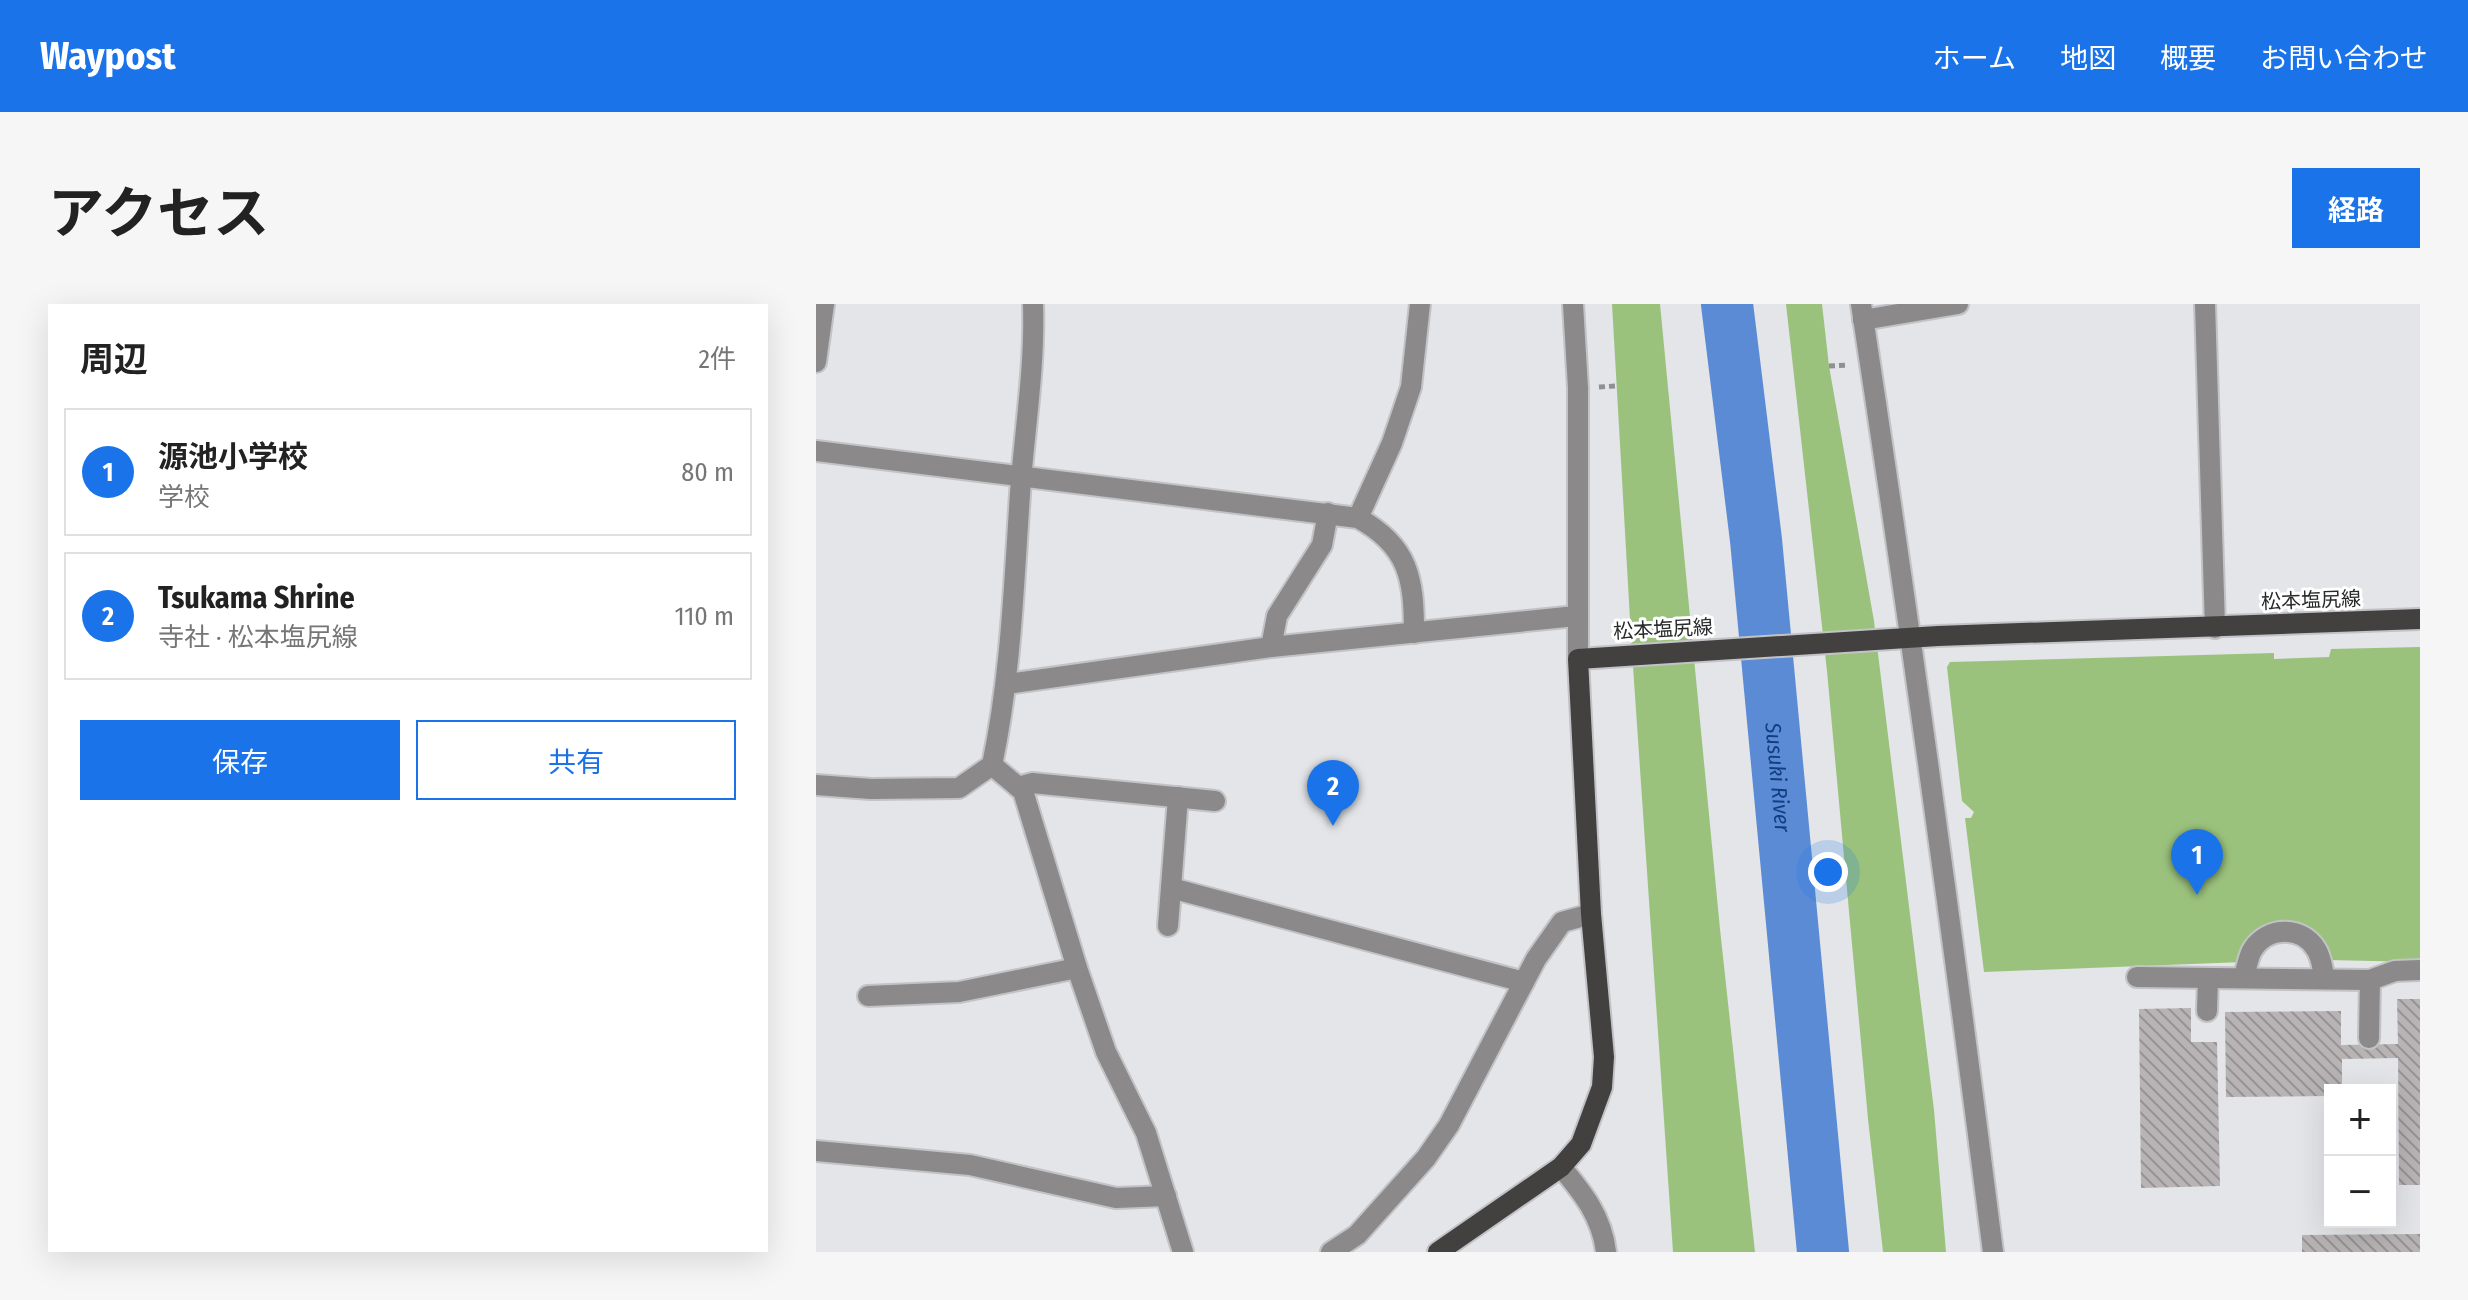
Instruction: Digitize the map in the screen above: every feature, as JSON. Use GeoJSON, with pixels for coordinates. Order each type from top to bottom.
{"type":"FeatureCollection","features":[{"type":"Feature","properties":{"kind":"main road","name":"松本塩尻線"},"geometry":{"type":"LineString","coordinates":[[1578,659],[1910,638],[2420,619]]}},
{"type":"Feature","properties":{"kind":"main road"},"geometry":{"type":"LineString","coordinates":[[1438,1252],[1561,1167],[1581,1144],[1602,1087],[1604,1057],[1591,914],[1578,659]]}},
{"type":"Feature","properties":{"kind":"street"},"geometry":{"type":"LineString","coordinates":[[816,362],[824,304]]}},
{"type":"Feature","properties":{"kind":"street"},"geometry":{"type":"LineString","coordinates":[[816,785],[871,789],[959,788],[992,765],[1007,684],[1021,477],[1035,348],[1033,304]]}},
{"type":"Feature","properties":{"kind":"street"},"geometry":{"type":"LineString","coordinates":[[1358,518],[1392,443],[1411,387],[1420,304]]}},
{"type":"Feature","properties":{"kind":"street"},"geometry":{"type":"LineString","coordinates":[[1573,304],[1578,388],[1578,659]]}},
{"type":"Feature","properties":{"kind":"street"},"geometry":{"type":"LineString","coordinates":[[1958,304],[1862,312],[1960,985],[1993,1252]]}},
{"type":"Feature","properties":{"kind":"street"},"geometry":{"type":"LineString","coordinates":[[2205,304],[2215,628]]}},
{"type":"Feature","properties":{"kind":"street"},"geometry":{"type":"LineString","coordinates":[[816,451],[1358,518],[1376,528],[1398,550],[1414,592],[1414,633]]}},
{"type":"Feature","properties":{"kind":"street"},"geometry":{"type":"LineString","coordinates":[[1271,647],[1277,616],[1322,545],[1328,513]]}},
{"type":"Feature","properties":{"kind":"street"},"geometry":{"type":"LineString","coordinates":[[1007,684],[1271,647],[1576,616]]}},
{"type":"Feature","properties":{"kind":"street"},"geometry":{"type":"LineString","coordinates":[[992,765],[1023,791],[1106,1052],[1146,1133],[1183,1252]]}},
{"type":"Feature","properties":{"kind":"street"},"geometry":{"type":"LineString","coordinates":[[1018,787],[1032,783],[1215,801]]}},
{"type":"Feature","properties":{"kind":"street"},"geometry":{"type":"LineString","coordinates":[[1168,926],[1178,797]]}},
{"type":"Feature","properties":{"kind":"street"},"geometry":{"type":"LineString","coordinates":[[1171,888],[1323,918],[1524,982]]}},
{"type":"Feature","properties":{"kind":"street"},"geometry":{"type":"LineString","coordinates":[[1331,1252],[1357,1235],[1426,1158],[1449,1125],[1536,959],[1562,922],[1591,914]]}},
{"type":"Feature","properties":{"kind":"street"},"geometry":{"type":"LineString","coordinates":[[2242,978],[2254,947],[2263,939],[2285,931],[2307,939],[2315,947],[2325,979]]}},
{"type":"Feature","properties":{"kind":"street"},"geometry":{"type":"LineString","coordinates":[[868,996],[959,992],[1077,968]]}},
{"type":"Feature","properties":{"kind":"street"},"geometry":{"type":"LineString","coordinates":[[2137,977],[2370,980],[2395,971],[2420,970]]}},
{"type":"Feature","properties":{"kind":"street"},"geometry":{"type":"LineString","coordinates":[[2207,1011],[2208,978]]}},
{"type":"Feature","properties":{"kind":"street"},"geometry":{"type":"LineString","coordinates":[[2369,1038],[2370,980]]}},
{"type":"Feature","properties":{"kind":"street"},"geometry":{"type":"LineString","coordinates":[[816,1151],[970,1165],[1116,1198],[1166,1196]]}},
{"type":"Feature","properties":{"kind":"street"},"geometry":{"type":"LineString","coordinates":[[1561,1167],[1588,1199],[1599,1220],[1606,1252]]}},
{"type":"Feature","properties":{"kind":"green space"},"geometry":{"type":"Polygon","coordinates":[[[1612,304],[1660,304],[1720,929],[1755,1252],[1673,1252],[1631,637],[1612,304]]]}},
{"type":"Feature","properties":{"kind":"green space"},"geometry":{"type":"Polygon","coordinates":[[[1786,304],[1822,304],[1829,366],[1874,621],[1934,1110],[1946,1252],[1883,1252],[1827,671],[1786,304]]]}},
{"type":"Feature","properties":{"kind":"green space"},"geometry":{"type":"Polygon","coordinates":[[[2420,647],[2420,962],[2327,960],[2286,928],[2243,962],[1984,972],[1965,818],[1971,818],[1974,812],[1962,801],[1947,667],[1950,662],[2274,653],[2274,659],[2329,657],[2331,649],[2420,647]]]}},
{"type":"Feature","properties":{"kind":"building"},"geometry":{"type":"Polygon","coordinates":[[[2397,999],[2420,999],[2420,1185],[2399,1185],[2398,1058],[2342,1059],[2342,1084],[2324,1084],[2324,1096],[2226,1097],[2225,1012],[2341,1011],[2341,1045],[2398,1044],[2397,999]]]}},
{"type":"Feature","properties":{"kind":"building"},"geometry":{"type":"Polygon","coordinates":[[[2191,1008],[2191,1042],[2217,1042],[2220,1186],[2141,1188],[2139,1009],[2191,1008]]]}},
{"type":"Feature","properties":{"kind":"building"},"geometry":{"type":"Polygon","coordinates":[[[2420,1234],[2420,1252],[2302,1252],[2302,1235],[2420,1234]]]}},
{"type":"Feature","properties":{"kind":"waterway","name":"Susuki River"},"geometry":{"type":"LineString","coordinates":[[1727,304],[1756,540],[1823,1252]]}},
{"type":"Feature","properties":{"kind":"place","name":"Tsukama Shrine"},"geometry":{"type":"Point","coordinates":[1333,826]}},
{"type":"Feature","properties":{"kind":"place","name":"源池小学校"},"geometry":{"type":"Point","coordinates":[2197,895]}}]}
